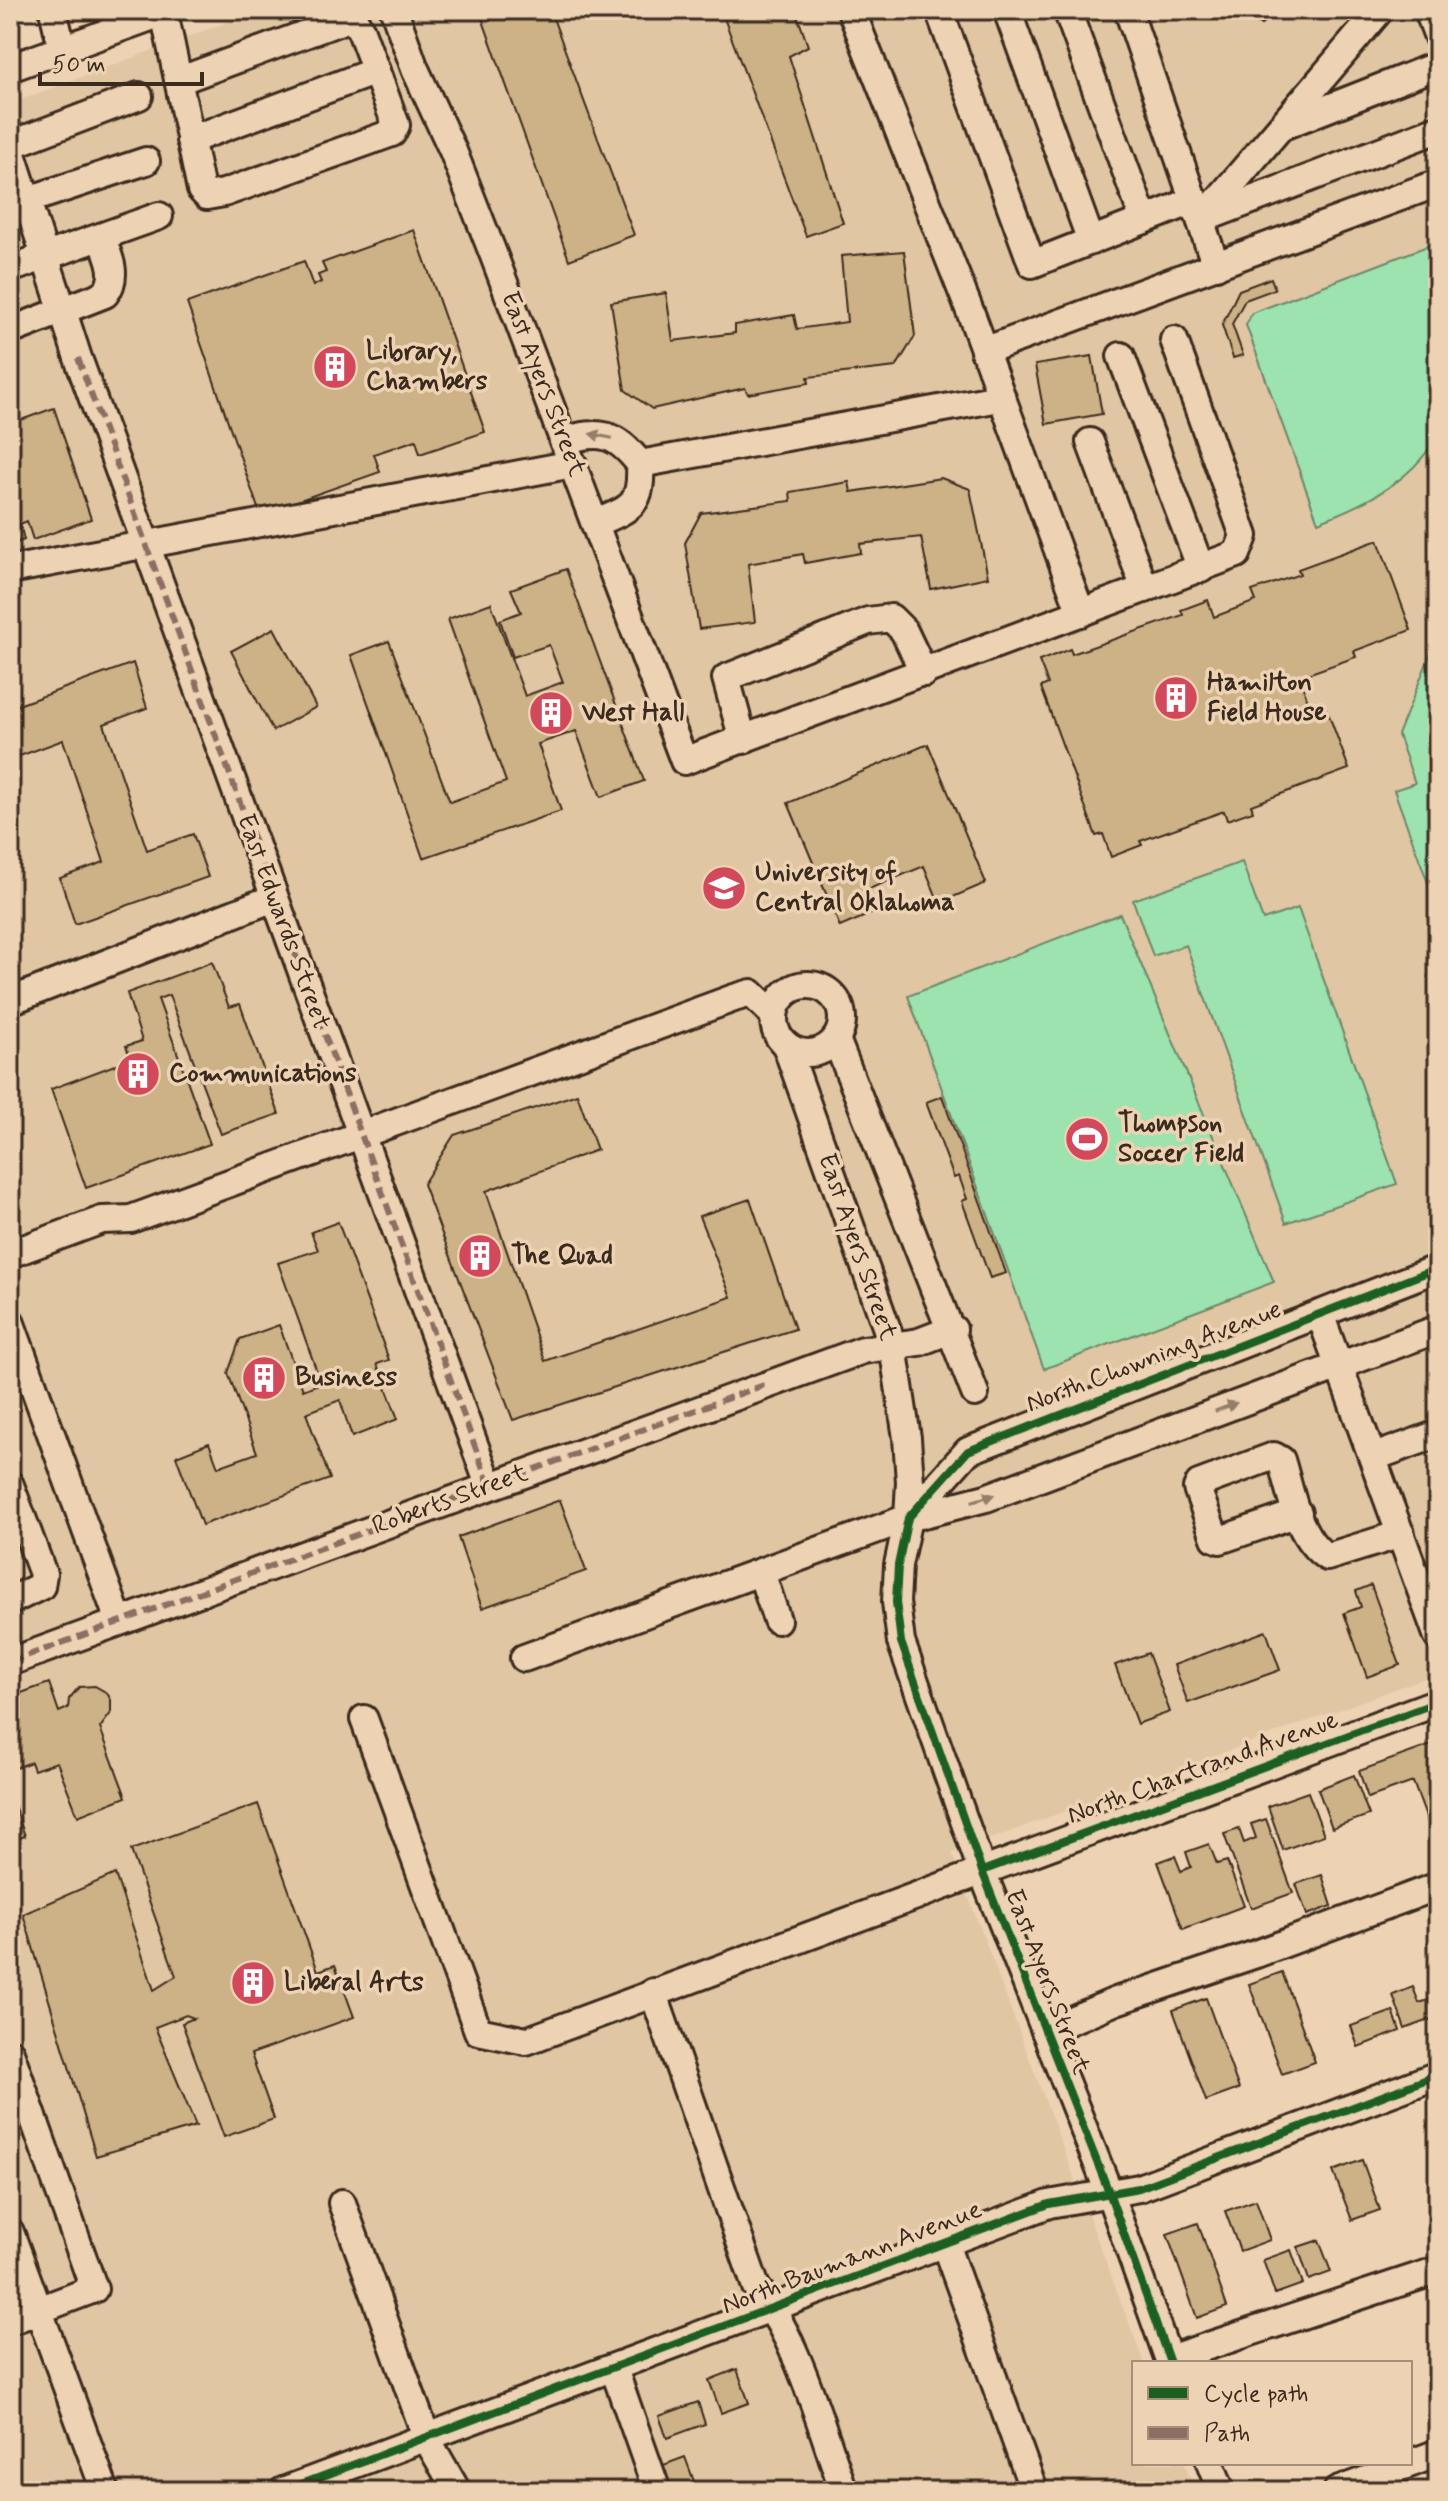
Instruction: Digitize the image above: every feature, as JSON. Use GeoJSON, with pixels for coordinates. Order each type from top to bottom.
{"type":"FeatureCollection","features":[{"type":"Feature","properties":{"kind":"street"},"geometry":{"type":"LineString","coordinates":[[53,10],[62,48]]}},
{"type":"Feature","properties":{"kind":"street","name":"East Ayers Street"},"geometry":{"type":"LineString","coordinates":[[394,10],[415,69],[453,151],[684,761],[743,740]]}},
{"type":"Feature","properties":{"kind":"street"},"geometry":{"type":"LineString","coordinates":[[851,10],[984,351],[1081,613]]}},
{"type":"Feature","properties":{"kind":"street"},"geometry":{"type":"LineString","coordinates":[[939,10],[1032,264],[1144,220],[1198,210],[1438,129]]}},
{"type":"Feature","properties":{"kind":"street"},"geometry":{"type":"LineString","coordinates":[[1007,10],[1091,241]]}},
{"type":"Feature","properties":{"kind":"street"},"geometry":{"type":"LineString","coordinates":[[1067,10],[1144,220]]}},
{"type":"Feature","properties":{"kind":"street"},"geometry":{"type":"LineString","coordinates":[[1128,10],[1216,266]]}},
{"type":"Feature","properties":{"kind":"street"},"geometry":{"type":"LineString","coordinates":[[1198,210],[1280,127],[1380,10]]}},
{"type":"Feature","properties":{"kind":"street"},"geometry":{"type":"LineString","coordinates":[[1428,10],[1438,37]]}},
{"type":"Feature","properties":{"kind":"street"},"geometry":{"type":"LineString","coordinates":[[10,68],[167,11],[178,81],[190,140],[201,190],[207,196],[224,193],[392,133],[396,125],[361,31],[355,21],[346,19],[178,81]]}},
{"type":"Feature","properties":{"kind":"street"},"geometry":{"type":"LineString","coordinates":[[1280,127],[1438,65]]}},
{"type":"Feature","properties":{"kind":"street"},"geometry":{"type":"LineString","coordinates":[[190,140],[376,71]]}},
{"type":"Feature","properties":{"kind":"street"},"geometry":{"type":"LineString","coordinates":[[10,146],[139,96]]}},
{"type":"Feature","properties":{"kind":"street","name":"East Edwards Street"},"geometry":{"type":"LineString","coordinates":[[10,146],[19,203],[46,256],[78,358],[145,544],[489,1485]]}},
{"type":"Feature","properties":{"kind":"street"},"geometry":{"type":"LineString","coordinates":[[19,203],[146,161]]}},
{"type":"Feature","properties":{"kind":"street"},"geometry":{"type":"LineString","coordinates":[[984,351],[1438,183]]}},
{"type":"Feature","properties":{"kind":"street"},"geometry":{"type":"LineString","coordinates":[[10,269],[159,216]]}},
{"type":"Feature","properties":{"kind":"street"},"geometry":{"type":"LineString","coordinates":[[10,331],[105,294],[110,287],[112,266],[101,237]]}},
{"type":"Feature","properties":{"kind":"street"},"geometry":{"type":"LineString","coordinates":[[924,673],[904,631],[891,618],[868,621],[726,678],[743,740],[924,673],[1145,589],[1201,569],[1237,554],[1244,536],[1174,340]]}},
{"type":"Feature","properties":{"kind":"street"},"geometry":{"type":"LineString","coordinates":[[1121,356],[1201,569]]}},
{"type":"Feature","properties":{"kind":"street"},"geometry":{"type":"LineString","coordinates":[[640,464],[999,398]]}},
{"type":"Feature","properties":{"kind":"street"},"geometry":{"type":"LineString","coordinates":[[10,570],[145,544],[568,452],[591,433],[611,437],[640,464],[641,490],[631,507],[596,523]]}},
{"type":"Feature","properties":{"kind":"street"},"geometry":{"type":"LineString","coordinates":[[1090,442],[1145,589]]}},
{"type":"Feature","properties":{"kind":"street"},"geometry":{"type":"LineString","coordinates":[[10,1001],[274,898]]}},
{"type":"Feature","properties":{"kind":"street"},"geometry":{"type":"LineString","coordinates":[[815,985],[834,997],[840,1006],[841,1029],[828,1047],[807,1053],[786,1045],[779,1036],[774,1015],[777,1004],[792,988],[815,985]]}},
{"type":"Feature","properties":{"kind":"street"},"geometry":{"type":"LineString","coordinates":[[10,1254],[102,1220],[131,1219],[743,995],[774,1015]]}},
{"type":"Feature","properties":{"kind":"street"},"geometry":{"type":"LineString","coordinates":[[836,1039],[953,1329],[975,1393]]}},
{"type":"Feature","properties":{"kind":"street","name":"East Ayers Street"},"geometry":{"type":"LineString","coordinates":[[786,1045],[893,1346],[907,1438],[908,1518],[898,1565],[896,1602],[901,1642],[982,1871],[1110,2195],[1169,2361]]}},
{"type":"Feature","properties":{"kind":"street","name":"North Chowning Avenue"},"geometry":{"type":"LineString","coordinates":[[908,1518],[968,1451],[1438,1268]]}},
{"type":"Feature","properties":{"kind":"street"},"geometry":{"type":"LineString","coordinates":[[1320,1314],[1341,1363],[1438,1637]]}},
{"type":"Feature","properties":{"kind":"street"},"geometry":{"type":"LineString","coordinates":[[10,1321],[119,1621]]}},
{"type":"Feature","properties":{"kind":"street","name":"Roberts Street"},"geometry":{"type":"LineString","coordinates":[[10,1662],[863,1350],[919,1342],[953,1329]]}},
{"type":"Feature","properties":{"kind":"street","name":"North Chowning Avenue"},"geometry":{"type":"LineString","coordinates":[[524,1658],[908,1518],[986,1498],[1438,1329]]}},
{"type":"Feature","properties":{"kind":"street"},"geometry":{"type":"LineString","coordinates":[[1374,1457],[1438,1434]]}},
{"type":"Feature","properties":{"kind":"street"},"geometry":{"type":"LineString","coordinates":[[10,1485],[43,1574],[41,1586],[35,1591],[10,1601]]}},
{"type":"Feature","properties":{"kind":"street"},"geometry":{"type":"LineString","coordinates":[[1298,1513],[1314,1549],[1327,1557],[1401,1534]]}},
{"type":"Feature","properties":{"kind":"street"},"geometry":{"type":"LineString","coordinates":[[761,1572],[777,1620]]}},
{"type":"Feature","properties":{"kind":"street","name":"North Chartrand Avenue"},"geometry":{"type":"LineString","coordinates":[[364,1719],[478,2031],[526,2041],[1438,1702]]}},
{"type":"Feature","properties":{"kind":"street"},"geometry":{"type":"LineString","coordinates":[[1045,2031],[1116,2001],[1290,1942],[1438,1886]]}},
{"type":"Feature","properties":{"kind":"street"},"geometry":{"type":"LineString","coordinates":[[653,1992],[756,2287],[774,2309],[844,2491]]}},
{"type":"Feature","properties":{"kind":"street"},"geometry":{"type":"LineString","coordinates":[[10,2052],[94,2289],[10,2321]]}},
{"type":"Feature","properties":{"kind":"street","name":"North Baumann Avenue"},"geometry":{"type":"LineString","coordinates":[[283,2491],[1049,2204],[1110,2195],[1438,2075]]}},
{"type":"Feature","properties":{"kind":"street"},"geometry":{"type":"LineString","coordinates":[[342,2203],[427,2439],[457,2491]]}},
{"type":"Feature","properties":{"kind":"street"},"geometry":{"type":"LineString","coordinates":[[10,2232],[105,2491]]}},
{"type":"Feature","properties":{"kind":"street"},"geometry":{"type":"LineString","coordinates":[[945,2244],[1034,2491]]}},
{"type":"Feature","properties":{"kind":"street"},"geometry":{"type":"LineString","coordinates":[[1169,2361],[1438,2270]]}},
{"type":"Feature","properties":{"kind":"street"},"geometry":{"type":"LineString","coordinates":[[614,2369],[657,2491]]}},
{"type":"Feature","properties":{"kind":"street"},"geometry":{"type":"LineString","coordinates":[[1412,2463],[1438,2453]]}},
{"type":"Feature","properties":{"kind":"street"},"geometry":{"type":"LineString","coordinates":[[1211,2465],[1221,2491]]}},
{"type":"Feature","properties":{"kind":"street"},"geometry":{"type":"LineString","coordinates":[[1337,2491],[1406,2465]]}},
{"type":"Feature","properties":{"kind":"shaded area","name":"University of Central Oklahoma"},"geometry":{"type":"Polygon","coordinates":[[[259,10],[1438,10],[1438,1673],[952,1853],[1143,2361],[1132,2361],[1132,2465],[1185,2465],[1195,2491],[10,2491],[10,104],[259,10]]]}},
{"type":"Feature","properties":{"kind":"green space"},"geometry":{"type":"Polygon","coordinates":[[[1438,242],[1440,378],[1436,438],[1426,454],[1400,479],[1369,500],[1318,522],[1246,325],[1252,313],[1438,242]]]}},
{"type":"Feature","properties":{"kind":"green space"},"geometry":{"type":"Polygon","coordinates":[[[1438,635],[1438,910],[1394,790],[1415,783],[1398,735],[1438,635]]]}},
{"type":"Feature","properties":{"kind":"green space"},"geometry":{"type":"Polygon","coordinates":[[[1242,862],[1263,920],[1298,908],[1397,1184],[1286,1223],[1186,945],[1153,956],[1133,900],[1242,862]]]}},
{"type":"Feature","properties":{"kind":"green space","name":"Thompson Soccer Field"},"geometry":{"type":"Polygon","coordinates":[[[1120,914],[1274,1282],[1044,1369],[908,996],[1120,914]]]}},
{"type":"Feature","properties":{"kind":"building"},"geometry":{"type":"Polygon","coordinates":[[[494,10],[550,10],[634,235],[569,260],[481,15],[494,10]]]}},
{"type":"Feature","properties":{"kind":"building"},"geometry":{"type":"Polygon","coordinates":[[[721,10],[778,10],[780,17],[796,12],[808,46],[789,56],[843,223],[806,236],[721,10]]]}},
{"type":"Feature","properties":{"kind":"building"},"geometry":{"type":"Polygon","coordinates":[[[1243,10],[1274,10],[1261,25],[1243,10]]]}},
{"type":"Feature","properties":{"kind":"building","name":"Library, Chambers"},"geometry":{"type":"Polygon","coordinates":[[[414,230],[485,432],[420,454],[416,440],[374,454],[380,472],[260,514],[187,303],[304,261],[313,286],[321,282],[318,275],[326,272],[322,263],[414,230]]]}},
{"type":"Feature","properties":{"kind":"building"},"geometry":{"type":"Polygon","coordinates":[[[904,251],[915,336],[896,367],[808,377],[809,383],[748,394],[745,388],[652,409],[625,390],[611,302],[666,293],[673,341],[735,333],[735,325],[794,315],[797,329],[847,322],[841,256],[904,251]]]}},
{"type":"Feature","properties":{"kind":"building"},"geometry":{"type":"Polygon","coordinates":[[[1271,278],[1275,289],[1245,300],[1232,324],[1243,355],[1233,358],[1222,325],[1239,290],[1271,278]]]}},
{"type":"Feature","properties":{"kind":"building"},"geometry":{"type":"Polygon","coordinates":[[[1092,356],[1102,414],[1046,424],[1035,365],[1092,356]]]}},
{"type":"Feature","properties":{"kind":"building"},"geometry":{"type":"Polygon","coordinates":[[[54,408],[91,519],[33,540],[27,521],[20,524],[24,540],[10,545],[10,424],[54,408]]]}},
{"type":"Feature","properties":{"kind":"building"},"geometry":{"type":"Polygon","coordinates":[[[941,478],[970,489],[988,577],[931,589],[921,537],[860,544],[861,553],[805,563],[803,554],[748,564],[755,622],[699,629],[685,543],[701,513],[791,501],[790,492],[849,482],[851,492],[941,478]]]}},
{"type":"Feature","properties":{"kind":"building","name":"Hamilton Field House"},"geometry":{"type":"Polygon","coordinates":[[[1378,540],[1411,630],[1354,651],[1356,657],[1299,677],[1313,715],[1327,710],[1349,769],[1251,805],[1253,811],[1227,820],[1224,811],[1140,841],[1142,845],[1111,857],[1103,834],[1096,836],[1041,687],[1048,684],[1039,661],[1070,649],[1072,654],[1183,615],[1181,610],[1208,600],[1214,617],[1256,601],[1252,591],[1300,574],[1298,569],[1378,540]]]}},
{"type":"Feature","properties":{"kind":"building","name":"West Hall"},"geometry":{"type":"Polygon","coordinates":[[[566,569],[644,781],[601,797],[576,731],[538,744],[561,811],[423,858],[351,655],[389,641],[450,802],[506,782],[448,619],[491,603],[525,696],[563,682],[549,645],[513,657],[500,620],[521,612],[511,589],[566,569]]]}},
{"type":"Feature","properties":{"kind":"building"},"geometry":{"type":"Polygon","coordinates":[[[274,628],[316,707],[273,731],[231,651],[274,628]]]}},
{"type":"Feature","properties":{"kind":"building"},"geometry":{"type":"Polygon","coordinates":[[[133,663],[147,708],[104,724],[147,850],[193,834],[208,877],[75,924],[60,878],[104,862],[63,740],[17,757],[10,737],[10,708],[133,663]]]}},
{"type":"Feature","properties":{"kind":"building"},"geometry":{"type":"Polygon","coordinates":[[[928,744],[986,883],[939,903],[924,866],[864,891],[873,913],[840,927],[788,803],[928,744]]]}},
{"type":"Feature","properties":{"kind":"building","name":"Communications"},"geometry":{"type":"Polygon","coordinates":[[[212,962],[229,1007],[240,1004],[279,1114],[221,1134],[169,995],[158,999],[210,1144],[86,1188],[51,1089],[131,1059],[126,1046],[142,1041],[127,993],[212,962]]]}},
{"type":"Feature","properties":{"kind":"building","name":"The Quad"},"geometry":{"type":"Polygon","coordinates":[[[577,1094],[597,1150],[486,1191],[545,1361],[731,1297],[699,1216],[750,1199],[795,1329],[513,1420],[423,1184],[454,1135],[577,1094]]]}},
{"type":"Feature","properties":{"kind":"building"},"geometry":{"type":"Polygon","coordinates":[[[942,1096],[1006,1273],[990,1278],[962,1201],[967,1199],[959,1176],[954,1178],[926,1102],[942,1096]]]}},
{"type":"Feature","properties":{"kind":"building","name":"Business"},"geometry":{"type":"Polygon","coordinates":[[[338,1222],[389,1360],[377,1364],[398,1419],[352,1437],[340,1400],[306,1413],[330,1479],[202,1525],[176,1456],[209,1443],[218,1467],[257,1453],[228,1373],[240,1339],[279,1325],[303,1390],[321,1383],[278,1263],[318,1250],[311,1232],[338,1222]]]}},
{"type":"Feature","properties":{"kind":"building"},"geometry":{"type":"Polygon","coordinates":[[[560,1500],[586,1571],[482,1608],[458,1537],[560,1500]]]}},
{"type":"Feature","properties":{"kind":"building"},"geometry":{"type":"Polygon","coordinates":[[[1371,1585],[1400,1665],[1367,1677],[1344,1613],[1361,1607],[1356,1591],[1371,1585]]]}},
{"type":"Feature","properties":{"kind":"building"},"geometry":{"type":"Polygon","coordinates":[[[1266,1631],[1280,1670],[1188,1703],[1174,1665],[1266,1631]]]}},
{"type":"Feature","properties":{"kind":"building"},"geometry":{"type":"Polygon","coordinates":[[[1148,1653],[1170,1712],[1137,1724],[1115,1665],[1148,1653]]]}},
{"type":"Feature","properties":{"kind":"building"},"geometry":{"type":"Polygon","coordinates":[[[49,1683],[59,1712],[68,1708],[69,1699],[79,1687],[95,1686],[107,1693],[111,1700],[111,1713],[100,1728],[126,1797],[78,1816],[57,1762],[34,1770],[31,1762],[10,1770],[10,1697],[49,1683]]]}},
{"type":"Feature","properties":{"kind":"building"},"geometry":{"type":"Polygon","coordinates":[[[1434,1744],[1438,1757],[1438,1822],[1429,1825],[1413,1782],[1368,1798],[1359,1771],[1434,1744]]]}},
{"type":"Feature","properties":{"kind":"building"},"geometry":{"type":"Polygon","coordinates":[[[1354,1775],[1369,1815],[1332,1828],[1318,1789],[1354,1775]]]}},
{"type":"Feature","properties":{"kind":"building"},"geometry":{"type":"Polygon","coordinates":[[[1308,1792],[1324,1835],[1283,1850],[1268,1806],[1308,1792]]]}},
{"type":"Feature","properties":{"kind":"building"},"geometry":{"type":"Polygon","coordinates":[[[10,1794],[25,1836],[10,1842],[10,1794]]]}},
{"type":"Feature","properties":{"kind":"building","name":"Liberal Arts"},"geometry":{"type":"Polygon","coordinates":[[[258,1804],[318,1971],[335,1965],[354,2017],[251,2054],[274,2119],[224,2137],[182,2023],[194,2018],[186,2015],[155,2027],[196,2126],[96,2156],[23,1914],[115,1874],[154,1990],[176,1976],[131,1850],[258,1804]]]}},
{"type":"Feature","properties":{"kind":"building"},"geometry":{"type":"Polygon","coordinates":[[[1266,1819],[1293,1893],[1251,1908],[1224,1834],[1239,1829],[1244,1843],[1256,1838],[1251,1824],[1266,1819]]]}},
{"type":"Feature","properties":{"kind":"building"},"geometry":{"type":"Polygon","coordinates":[[[1209,1844],[1217,1864],[1227,1861],[1244,1906],[1183,1929],[1158,1862],[1175,1856],[1181,1871],[1191,1867],[1186,1852],[1209,1844]]]}},
{"type":"Feature","properties":{"kind":"building"},"geometry":{"type":"Polygon","coordinates":[[[1322,1875],[1332,1906],[1307,1915],[1296,1884],[1322,1875]]]}},
{"type":"Feature","properties":{"kind":"building"},"geometry":{"type":"Polygon","coordinates":[[[1282,1972],[1315,2062],[1282,2074],[1249,1984],[1282,1972]]]}},
{"type":"Feature","properties":{"kind":"building"},"geometry":{"type":"Polygon","coordinates":[[[1413,1987],[1419,2003],[1432,1999],[1438,2017],[1405,2029],[1393,1995],[1413,1987]]]}},
{"type":"Feature","properties":{"kind":"building"},"geometry":{"type":"Polygon","coordinates":[[[1206,1998],[1239,2089],[1206,2101],[1173,2010],[1206,1998]]]}},
{"type":"Feature","properties":{"kind":"building"},"geometry":{"type":"Polygon","coordinates":[[[1393,2011],[1400,2031],[1358,2047],[1351,2026],[1393,2011]]]}},
{"type":"Feature","properties":{"kind":"building"},"geometry":{"type":"Polygon","coordinates":[[[1362,2160],[1380,2210],[1352,2220],[1333,2171],[1362,2160]]]}},
{"type":"Feature","properties":{"kind":"building"},"geometry":{"type":"Polygon","coordinates":[[[1256,2200],[1270,2240],[1240,2251],[1225,2211],[1256,2200]]]}},
{"type":"Feature","properties":{"kind":"building"},"geometry":{"type":"Polygon","coordinates":[[[1198,2223],[1227,2307],[1197,2318],[1167,2234],[1198,2223]]]}},
{"type":"Feature","properties":{"kind":"building"},"geometry":{"type":"Polygon","coordinates":[[[1319,2240],[1331,2272],[1309,2280],[1298,2247],[1319,2240]]]}},
{"type":"Feature","properties":{"kind":"building"},"geometry":{"type":"Polygon","coordinates":[[[1291,2250],[1303,2284],[1275,2294],[1263,2260],[1291,2250]]]}},
{"type":"Feature","properties":{"kind":"building"},"geometry":{"type":"Polygon","coordinates":[[[737,2369],[749,2403],[721,2413],[709,2380],[737,2369]]]}},
{"type":"Feature","properties":{"kind":"building"},"geometry":{"type":"Polygon","coordinates":[[[698,2402],[705,2424],[667,2438],[659,2416],[698,2402]]]}},
{"type":"Feature","properties":{"kind":"building"},"geometry":{"type":"Polygon","coordinates":[[[685,2457],[695,2484],[667,2491],[658,2467],[685,2457]]]}},
{"type":"Feature","properties":{"kind":"marked path"},"geometry":{"type":"LineString","coordinates":[[78,358],[489,1485]]}},
{"type":"Feature","properties":{"kind":"marked path"},"geometry":{"type":"LineString","coordinates":[[10,1662],[764,1385]]}},
{"type":"Feature","properties":{"kind":"cycle path"},"geometry":{"type":"LineString","coordinates":[[1169,2361],[1110,2195],[982,1871],[901,1642],[896,1602],[898,1565],[908,1518],[968,1451],[1438,1268]]}},
{"type":"Feature","properties":{"kind":"cycle path"},"geometry":{"type":"LineString","coordinates":[[982,1871],[1438,1702]]}},
{"type":"Feature","properties":{"kind":"cycle path"},"geometry":{"type":"LineString","coordinates":[[283,2491],[1049,2204],[1139,2188],[1438,2075]]}},
{"type":"Feature","properties":{"kind":"place","name":"Library, Chambers"},"geometry":{"type":"Point","coordinates":[335,367]}},
{"type":"Feature","properties":{"kind":"place","name":"Hamilton Field House"},"geometry":{"type":"Point","coordinates":[1176,698]}},
{"type":"Feature","properties":{"kind":"place","name":"West Hall"},"geometry":{"type":"Point","coordinates":[551,713]}},
{"type":"Feature","properties":{"kind":"place","name":"University of Central Oklahoma"},"geometry":{"type":"Point","coordinates":[724,888]}},
{"type":"Feature","properties":{"kind":"place","name":"Communications"},"geometry":{"type":"Point","coordinates":[138,1074]}},
{"type":"Feature","properties":{"kind":"place","name":"Thompson Soccer Field"},"geometry":{"type":"Point","coordinates":[1087,1139]}},
{"type":"Feature","properties":{"kind":"place","name":"The Quad"},"geometry":{"type":"Point","coordinates":[480,1256]}},
{"type":"Feature","properties":{"kind":"place","name":"Business"},"geometry":{"type":"Point","coordinates":[264,1378]}},
{"type":"Feature","properties":{"kind":"place","name":"Liberal Arts"},"geometry":{"type":"Point","coordinates":[253,1983]}}]}
